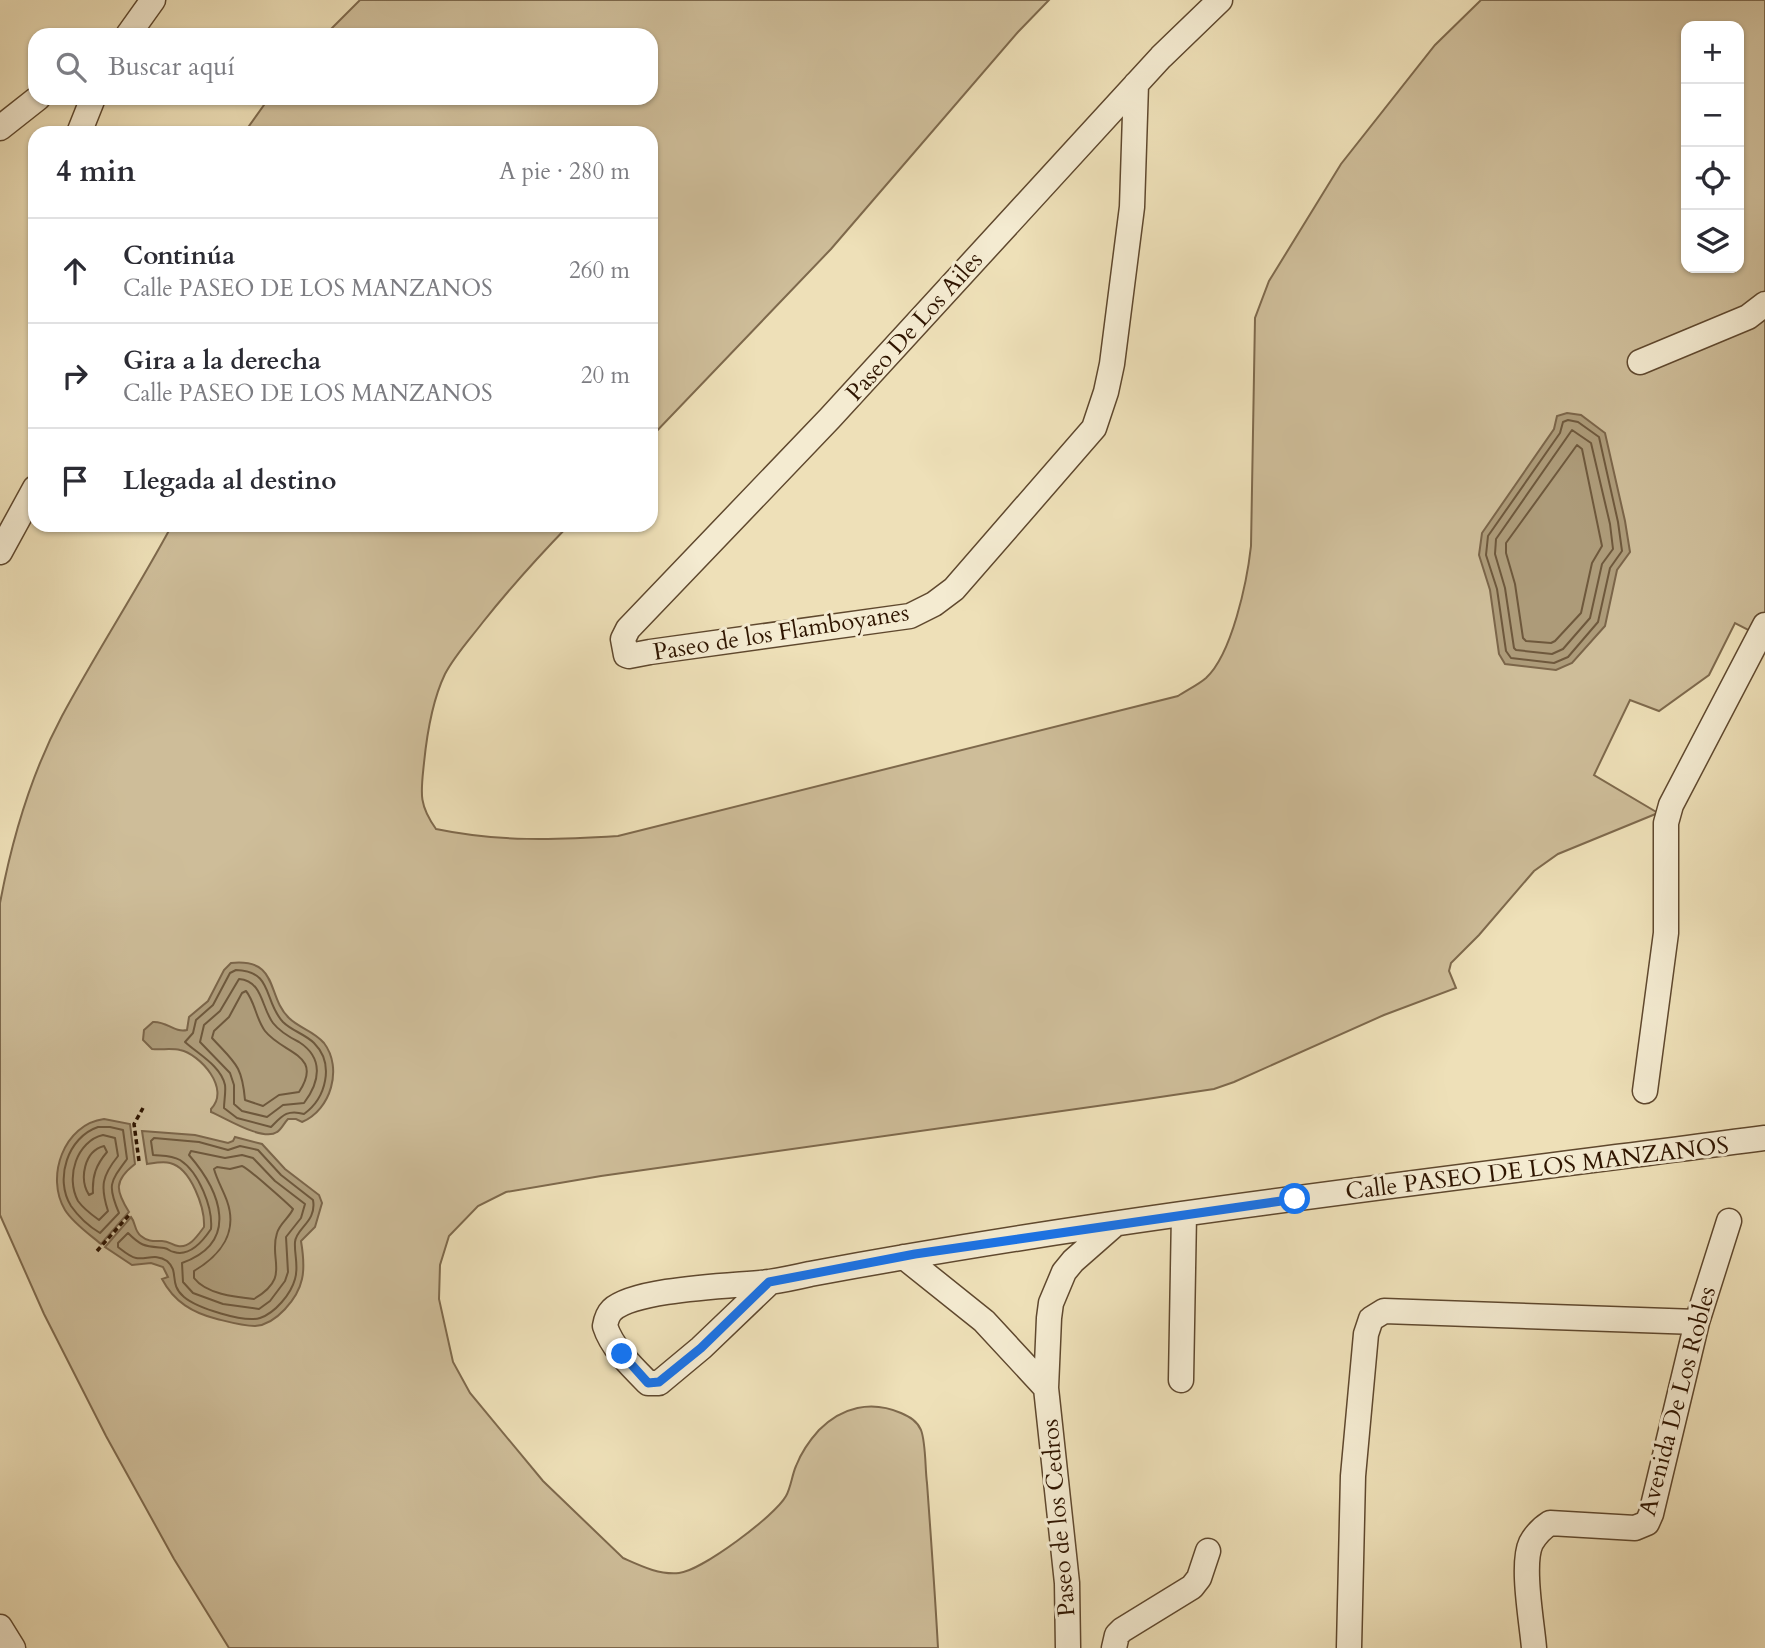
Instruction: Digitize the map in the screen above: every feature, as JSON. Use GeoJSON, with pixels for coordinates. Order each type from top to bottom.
{"type":"FeatureCollection","features":[{"type":"Feature","properties":{"kind":"street"},"geometry":{"type":"LineString","coordinates":[[133,28],[153,0]]}},
{"type":"Feature","properties":{"kind":"street","name":"Paseo De Los Ailes"},"geometry":{"type":"LineString","coordinates":[[629,656],[623,648],[623,639],[628,629],[830,418],[1161,57],[1220,0]]}},
{"type":"Feature","properties":{"kind":"street","name":"Paseo de los Flamboyanes"},"geometry":{"type":"LineString","coordinates":[[629,656],[910,616],[934,604],[954,589],[1094,428],[1102,406],[1112,364],[1132,207],[1136,84]]}},
{"type":"Feature","properties":{"kind":"street"},"geometry":{"type":"LineString","coordinates":[[0,128],[29,105]]}},
{"type":"Feature","properties":{"kind":"street"},"geometry":{"type":"LineString","coordinates":[[82,126],[90,105]]}},
{"type":"Feature","properties":{"kind":"street"},"geometry":{"type":"LineString","coordinates":[[1640,362],[1748,317],[1765,304]]}},
{"type":"Feature","properties":{"kind":"street"},"geometry":{"type":"LineString","coordinates":[[0,552],[28,501]]}},
{"type":"Feature","properties":{"kind":"street"},"geometry":{"type":"LineString","coordinates":[[1645,1091],[1666,933],[1666,822],[1671,805],[1765,625]]}},
{"type":"Feature","properties":{"kind":"street","name":"Calle PASEO DE LOS MANZANOS"},"geometry":{"type":"LineString","coordinates":[[769,1282],[701,1348],[659,1382],[648,1383],[633,1368],[611,1339],[605,1326],[610,1311],[622,1304],[653,1295],[703,1287],[769,1282],[904,1257],[1184,1214],[1765,1138]]}},
{"type":"Feature","properties":{"kind":"street"},"geometry":{"type":"LineString","coordinates":[[1181,1380],[1184,1214]]}},
{"type":"Feature","properties":{"kind":"street","name":"Avenida De Los Robles"},"geometry":{"type":"LineString","coordinates":[[1534,1648],[1526,1560],[1530,1545],[1539,1531],[1550,1523],[1635,1528],[1647,1523],[1697,1322],[1729,1221]]}},
{"type":"Feature","properties":{"kind":"street","name":"Paseo de los Cedros"},"geometry":{"type":"LineString","coordinates":[[1068,1648],[1067,1583],[1046,1388],[1049,1318],[1064,1272],[1114,1225]]}},
{"type":"Feature","properties":{"kind":"street","name":"Paseo de los Cedros"},"geometry":{"type":"LineString","coordinates":[[904,1257],[985,1321],[1046,1388]]}},
{"type":"Feature","properties":{"kind":"street"},"geometry":{"type":"LineString","coordinates":[[1349,1648],[1353,1476],[1366,1334],[1371,1320],[1384,1311],[1697,1322]]}},
{"type":"Feature","properties":{"kind":"street"},"geometry":{"type":"LineString","coordinates":[[1114,1648],[1117,1635],[1122,1630],[1192,1587],[1199,1578],[1208,1551]]}},
{"type":"Feature","properties":{"kind":"street"},"geometry":{"type":"LineString","coordinates":[[0,1627],[13,1648]]}},
{"type":"Feature","properties":{"kind":"path"},"geometry":{"type":"LineString","coordinates":[[139,1161],[134,1124],[143,1108]]}},
{"type":"Feature","properties":{"kind":"path"},"geometry":{"type":"LineString","coordinates":[[97,1251],[130,1214]]}},
{"type":"Feature","properties":{"kind":"shaded area"},"geometry":{"type":"Polygon","coordinates":[[[360,0],[1049,0],[1018,32],[831,249],[658,430],[658,126],[249,126],[264,105],[658,105],[658,28],[332,28],[360,0]]]}},
{"type":"Feature","properties":{"kind":"shaded area"},"geometry":{"type":"Polygon","coordinates":[[[1481,0],[1765,0],[1765,616],[1756,634],[1735,623],[1709,675],[1659,711],[1630,700],[1594,775],[1658,813],[1558,854],[1534,871],[1451,963],[1449,971],[1456,988],[1384,1015],[1214,1089],[601,1176],[506,1192],[478,1206],[449,1236],[440,1265],[439,1299],[453,1362],[470,1393],[543,1481],[623,1558],[643,1567],[672,1573],[689,1570],[720,1553],[753,1529],[786,1496],[800,1456],[819,1430],[837,1416],[857,1408],[879,1407],[901,1413],[913,1420],[921,1430],[925,1449],[938,1648],[229,1648],[174,1559],[106,1436],[44,1314],[0,1215],[0,903],[10,855],[32,784],[51,738],[168,532],[562,532],[514,585],[463,647],[445,674],[431,717],[422,798],[426,812],[436,829],[527,839],[618,836],[1178,696],[1203,681],[1215,667],[1231,635],[1246,578],[1251,546],[1255,318],[1269,281],[1341,164],[1435,45],[1481,0]]]}},
{"type":"Feature","properties":{"kind":"water"},"geometry":{"type":"Polygon","coordinates":[[[1567,413],[1581,415],[1605,433],[1630,552],[1617,570],[1605,626],[1572,663],[1556,670],[1505,664],[1499,654],[1490,590],[1479,555],[1482,533],[1554,429],[1557,416],[1567,413]]]}},
{"type":"Feature","properties":{"kind":"water"},"geometry":{"type":"Polygon","coordinates":[[[231,963],[247,963],[258,966],[265,972],[282,1009],[289,1018],[324,1043],[333,1064],[331,1087],[320,1108],[302,1122],[288,1119],[278,1131],[271,1134],[244,1128],[211,1112],[217,1092],[215,1083],[204,1065],[188,1053],[177,1049],[152,1049],[143,1040],[144,1030],[153,1022],[187,1030],[189,1017],[208,1001],[224,970],[231,963]]]}},
{"type":"Feature","properties":{"kind":"water"},"geometry":{"type":"Polygon","coordinates":[[[104,1119],[130,1124],[135,1164],[123,1176],[119,1186],[121,1198],[129,1212],[101,1244],[68,1215],[59,1197],[57,1183],[62,1154],[69,1141],[90,1123],[104,1119]]]}},
{"type":"Feature","properties":{"kind":"water"},"geometry":{"type":"Polygon","coordinates":[[[142,1131],[195,1135],[228,1143],[235,1137],[262,1144],[285,1169],[319,1195],[322,1203],[315,1227],[301,1241],[303,1269],[300,1286],[291,1302],[271,1321],[255,1326],[208,1317],[185,1305],[172,1294],[162,1279],[168,1277],[163,1267],[151,1263],[132,1265],[105,1247],[131,1217],[137,1232],[144,1238],[178,1246],[190,1243],[204,1227],[202,1210],[190,1180],[178,1166],[170,1163],[147,1164],[142,1131]]]}},
{"type":"Feature","properties":{"kind":"route"},"geometry":{"type":"LineString","coordinates":[[622,1354],[648,1383],[659,1382],[701,1348],[769,1282],[915,1254],[1295,1199]]}}]}
